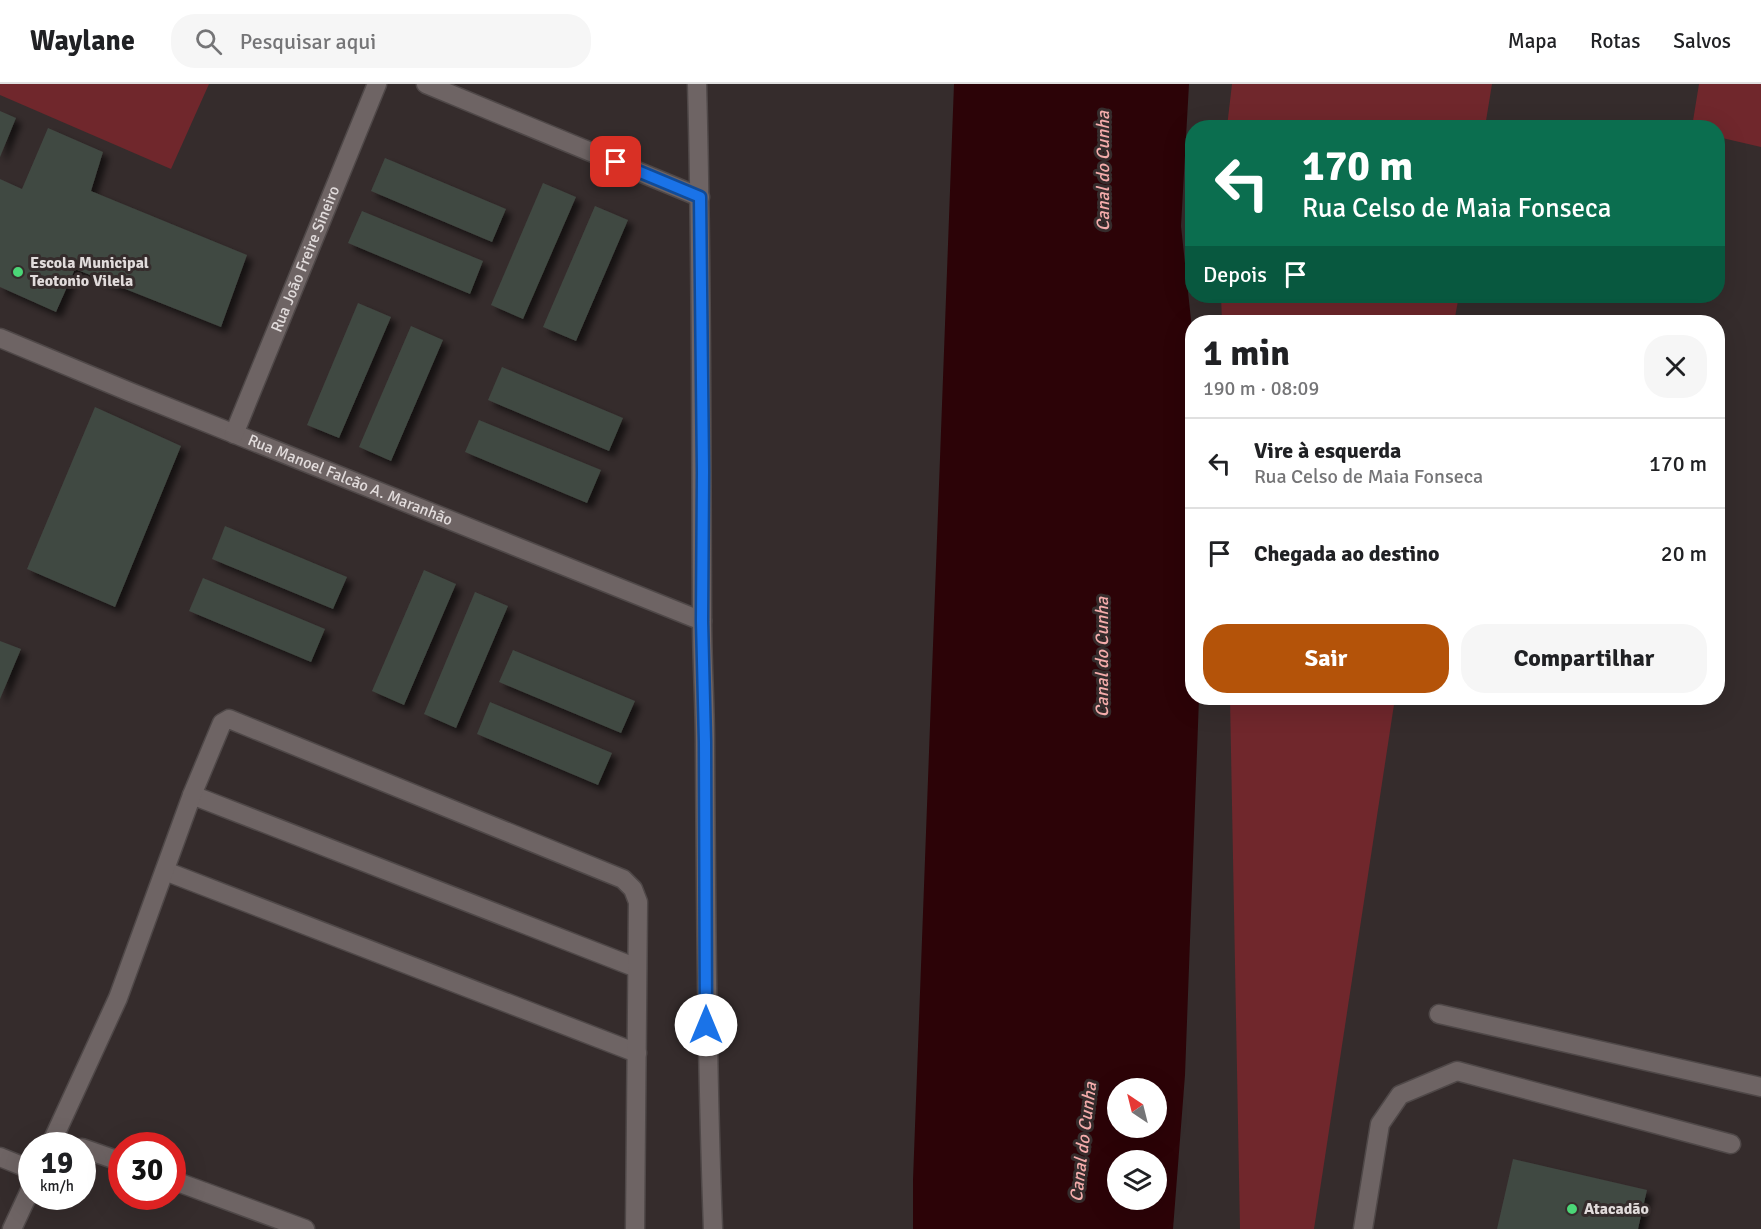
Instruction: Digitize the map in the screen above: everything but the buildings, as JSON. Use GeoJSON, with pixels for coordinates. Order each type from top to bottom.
{"type":"FeatureCollection","features":[{"type":"Feature","properties":{"kind":"street","name":"Rua João Freire Sineiro"},"geometry":{"type":"LineString","coordinates":[[234,434],[377,84]]}},
{"type":"Feature","properties":{"kind":"street"},"geometry":{"type":"LineString","coordinates":[[426,84],[700,197]]}},
{"type":"Feature","properties":{"kind":"street"},"geometry":{"type":"LineString","coordinates":[[697,84],[703,460],[702,621],[707,1071],[713,1229]]}},
{"type":"Feature","properties":{"kind":"street","name":"Rua Manoel Falcão A. Maranhão"},"geometry":{"type":"LineString","coordinates":[[0,338],[702,621]]}},
{"type":"Feature","properties":{"kind":"street"},"geometry":{"type":"LineString","coordinates":[[57,1132],[118,998],[192,795],[222,723],[229,719],[623,879],[633,889],[638,902],[635,1229]]}},
{"type":"Feature","properties":{"kind":"street"},"geometry":{"type":"LineString","coordinates":[[192,795],[637,968]]}},
{"type":"Feature","properties":{"kind":"street"},"geometry":{"type":"LineString","coordinates":[[165,871],[637,1053]]}},
{"type":"Feature","properties":{"kind":"street"},"geometry":{"type":"LineString","coordinates":[[1439,1014],[1761,1087]]}},
{"type":"Feature","properties":{"kind":"street"},"geometry":{"type":"LineString","coordinates":[[1363,1229],[1380,1124],[1400,1095],[1457,1071],[1731,1144]]}},
{"type":"Feature","properties":{"kind":"street"},"geometry":{"type":"LineString","coordinates":[[0,1157],[18,1164]]}},
{"type":"Feature","properties":{"kind":"street"},"geometry":{"type":"LineString","coordinates":[[186,1185],[305,1229]]}},
{"type":"Feature","properties":{"kind":"street"},"geometry":{"type":"LineString","coordinates":[[12,1229],[21,1210]]}},
{"type":"Feature","properties":{"kind":"shaded area"},"geometry":{"type":"Polygon","coordinates":[[[0,84],[209,84],[171,169],[0,95],[0,84]]]}},
{"type":"Feature","properties":{"kind":"shaded area"},"geometry":{"type":"Polygon","coordinates":[[[1232,84],[1492,84],[1486,120],[1228,120],[1232,84]]]}},
{"type":"Feature","properties":{"kind":"shaded area"},"geometry":{"type":"Polygon","coordinates":[[[1699,84],[1761,84],[1761,147],[1725,139],[1725,120],[1693,120],[1699,84]]]}},
{"type":"Feature","properties":{"kind":"shaded area"},"geometry":{"type":"Polygon","coordinates":[[[1221,303],[1458,303],[1455,315],[1222,315],[1221,303]]]}},
{"type":"Feature","properties":{"kind":"shaded area"},"geometry":{"type":"Polygon","coordinates":[[[1230,705],[1394,705],[1314,1229],[1240,1229],[1230,705]]]}},
{"type":"Feature","properties":{"kind":"water","name":"Canal do Cunha"},"geometry":{"type":"Polygon","coordinates":[[[954,84],[1189,84],[1187,120],[1185,120],[1181,226],[1185,263],[1185,303],[1189,303],[1191,315],[1185,315],[1185,705],[1199,705],[1185,1075],[1173,1229],[913,1229],[954,84]]]}},
{"type":"Feature","properties":{"kind":"place","name":"Escola Municipal Teotonio Vilela"},"geometry":{"type":"Point","coordinates":[18,272]}},
{"type":"Feature","properties":{"kind":"place","name":"Atacadão"},"geometry":{"type":"Point","coordinates":[1572,1209]}},
{"type":"Feature","properties":{"kind":"route"},"geometry":{"type":"LineString","coordinates":[[616,162],[700,197],[706,1025]]}}]}
